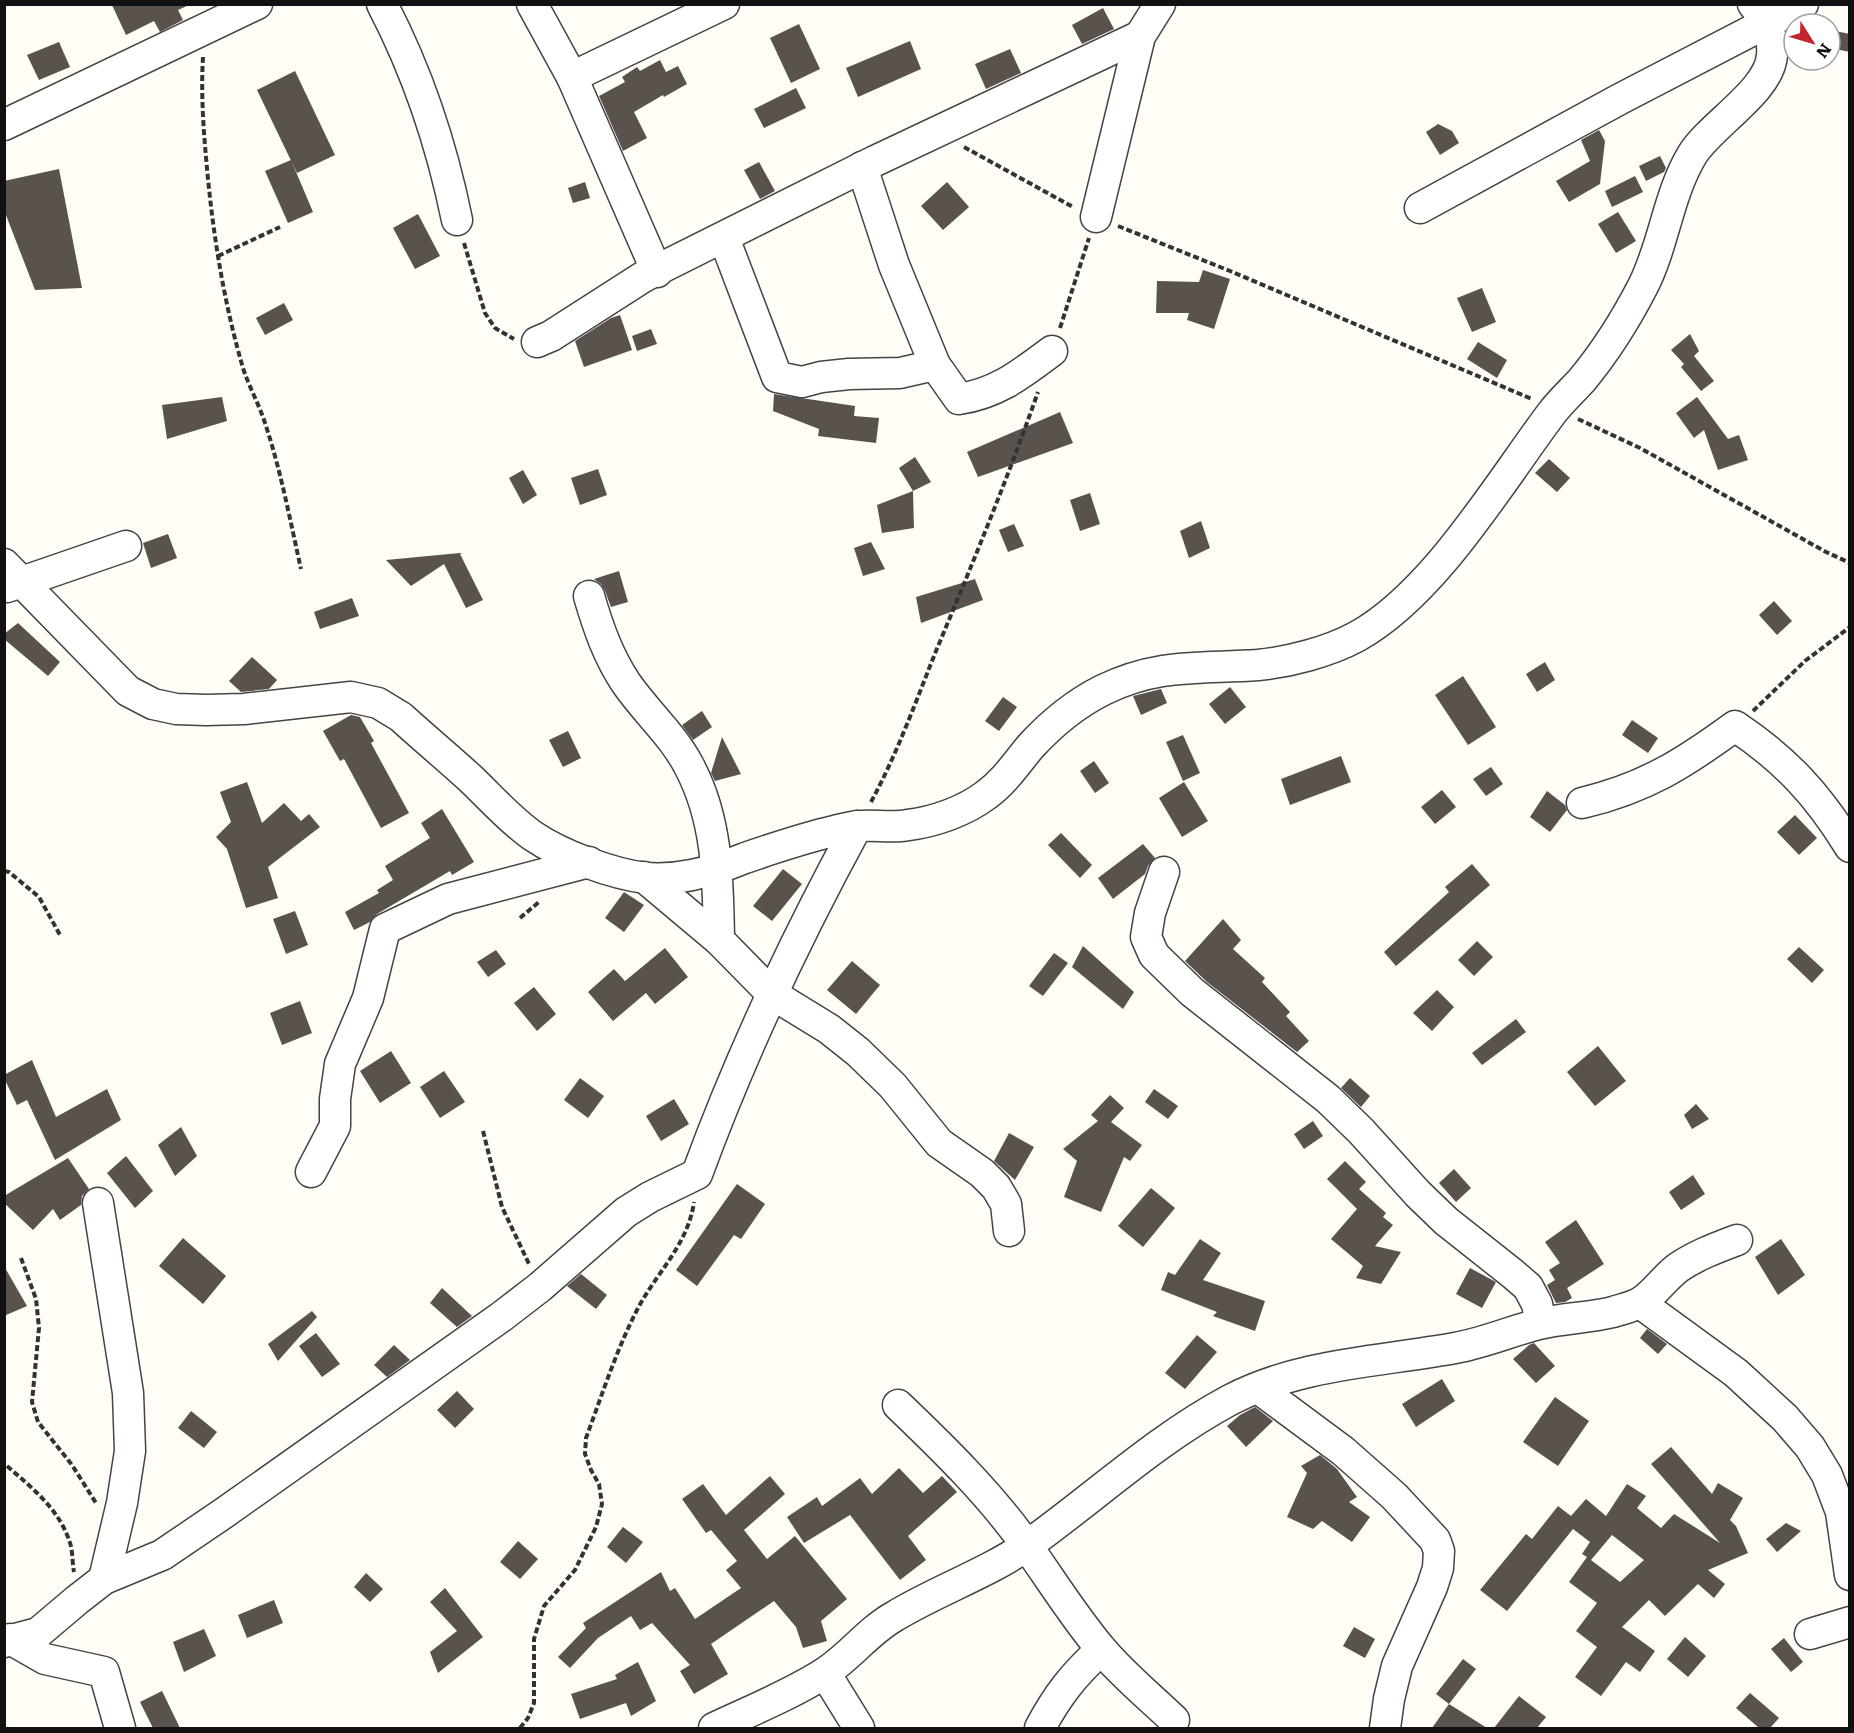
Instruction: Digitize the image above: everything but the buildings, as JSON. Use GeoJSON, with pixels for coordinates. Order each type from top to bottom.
{"type":"FeatureCollection","features":[{"type":"Feature","properties":{"kind":"street"},"geometry":{"type":"LineString","coordinates":[[4,125],[257,4]]}},
{"type":"Feature","properties":{"kind":"street"},"geometry":{"type":"LineString","coordinates":[[382,4],[402,45],[417,85],[445,169],[458,219]]}},
{"type":"Feature","properties":{"kind":"street"},"geometry":{"type":"LineString","coordinates":[[532,4],[572,77],[657,272]]}},
{"type":"Feature","properties":{"kind":"street"},"geometry":{"type":"LineString","coordinates":[[572,77],[724,4]]}},
{"type":"Feature","properties":{"kind":"street"},"geometry":{"type":"LineString","coordinates":[[1096,218],[1140,36],[1160,4]]}},
{"type":"Feature","properties":{"kind":"street"},"geometry":{"type":"LineString","coordinates":[[1420,208],[1620,99],[1760,14],[1803,4]]}},
{"type":"Feature","properties":{"kind":"street"},"geometry":{"type":"LineString","coordinates":[[10,578],[128,691],[153,704],[176,709],[206,710],[244,709],[351,697],[378,703],[401,717],[534,836],[589,862],[644,878],[668,878],[716,870],[778,847],[857,826],[909,825],[933,819],[961,809],[985,796],[1047,730],[1075,706],[1104,689],[1143,674],[1180,667],[1257,665],[1283,662],[1308,655],[1355,637],[1399,606],[1444,558],[1555,408],[1582,380],[1614,338],[1645,282],[1690,158],[1706,136],[1732,114],[1760,85],[1773,58],[1760,14]]}},
{"type":"Feature","properties":{"kind":"street"},"geometry":{"type":"LineString","coordinates":[[537,342],[643,277],[657,272],[862,167],[1140,36]]}},
{"type":"Feature","properties":{"kind":"street"},"geometry":{"type":"LineString","coordinates":[[862,167],[894,265],[935,365],[958,399],[978,396],[1005,385],[1052,351]]}},
{"type":"Feature","properties":{"kind":"street"},"geometry":{"type":"LineString","coordinates":[[724,238],[777,377],[802,382],[849,374],[900,373],[935,365]]}},
{"type":"Feature","properties":{"kind":"street"},"geometry":{"type":"LineString","coordinates":[[10,578],[126,546]]}},
{"type":"Feature","properties":{"kind":"street"},"geometry":{"type":"LineString","coordinates":[[589,596],[600,634],[612,661],[641,702],[678,747],[706,805],[714,838],[719,940]]}},
{"type":"Feature","properties":{"kind":"street"},"geometry":{"type":"LineString","coordinates":[[1582,803],[1615,795],[1648,782],[1691,759],[1735,726],[1774,754],[1799,777],[1850,847]]}},
{"type":"Feature","properties":{"kind":"street"},"geometry":{"type":"LineString","coordinates":[[7,1640],[38,1633],[104,1579],[162,1555],[225,1513],[501,1317],[540,1287],[626,1212],[650,1197],[697,1174],[772,994],[826,883],[857,826]]}},
{"type":"Feature","properties":{"kind":"street"},"geometry":{"type":"LineString","coordinates":[[311,1172],[335,1126],[335,1099],[340,1064],[368,998],[385,929],[448,899],[589,862]]}},
{"type":"Feature","properties":{"kind":"street"},"geometry":{"type":"LineString","coordinates":[[1164,872],[1150,913],[1146,937],[1154,955],[1192,992],[1328,1099],[1446,1221],[1528,1287],[1537,1304],[1542,1323]]}},
{"type":"Feature","properties":{"kind":"street"},"geometry":{"type":"LineString","coordinates":[[644,878],[719,940],[772,994],[829,1029],[858,1052],[893,1086],[939,1143],[989,1180],[996,1188],[1006,1204],[1009,1231]]}},
{"type":"Feature","properties":{"kind":"street"},"geometry":{"type":"LineString","coordinates":[[98,1203],[128,1393],[130,1440],[124,1492],[104,1579]]}},
{"type":"Feature","properties":{"kind":"street"},"geometry":{"type":"LineString","coordinates":[[714,1728],[779,1699],[825,1673],[891,1618],[961,1584],[1026,1546],[1192,1423],[1230,1400],[1301,1374],[1351,1362],[1455,1348],[1490,1340],[1542,1323],[1588,1317],[1640,1303],[1685,1264],[1701,1254],[1737,1240]]}},
{"type":"Feature","properties":{"kind":"street"},"geometry":{"type":"LineString","coordinates":[[1640,1303],[1736,1373],[1785,1418],[1810,1447],[1827,1475],[1841,1512],[1850,1575]]}},
{"type":"Feature","properties":{"kind":"street"},"geometry":{"type":"LineString","coordinates":[[1258,1388],[1343,1451],[1394,1496],[1435,1540],[1439,1551],[1438,1568],[1397,1666],[1385,1728]]}},
{"type":"Feature","properties":{"kind":"street"},"geometry":{"type":"LineString","coordinates":[[898,1404],[964,1471],[1026,1546],[1101,1650],[1174,1720]]}},
{"type":"Feature","properties":{"kind":"street"},"geometry":{"type":"LineString","coordinates":[[1810,1634],[1850,1622]]}},
{"type":"Feature","properties":{"kind":"street"},"geometry":{"type":"LineString","coordinates":[[7,1640],[45,1659],[104,1672],[120,1728]]}},
{"type":"Feature","properties":{"kind":"street"},"geometry":{"type":"LineString","coordinates":[[1040,1728],[1071,1678],[1101,1650]]}},
{"type":"Feature","properties":{"kind":"street"},"geometry":{"type":"LineString","coordinates":[[825,1673],[859,1728]]}},
{"type":"Feature","properties":{"kind":"path"},"geometry":{"type":"LineString","coordinates":[[205,29],[202,65],[204,131],[218,256],[234,335],[244,370],[265,422],[282,483],[301,569]]}},
{"type":"Feature","properties":{"kind":"path"},"geometry":{"type":"LineString","coordinates":[[938,131],[1019,179],[1096,218],[1230,271],[1555,408],[1640,448],[1850,563]]}},
{"type":"Feature","properties":{"kind":"path"},"geometry":{"type":"LineString","coordinates":[[857,826],[882,778],[973,565],[1008,476],[1096,218]]}},
{"type":"Feature","properties":{"kind":"path"},"geometry":{"type":"LineString","coordinates":[[458,219],[485,313],[495,328],[508,336],[522,343],[537,342]]}},
{"type":"Feature","properties":{"kind":"path"},"geometry":{"type":"LineString","coordinates":[[218,256],[280,227]]}},
{"type":"Feature","properties":{"kind":"path"},"geometry":{"type":"LineString","coordinates":[[1735,726],[1805,661],[1850,627]]}},
{"type":"Feature","properties":{"kind":"path"},"geometry":{"type":"LineString","coordinates":[[4,871],[9,872],[39,897],[60,935]]}},
{"type":"Feature","properties":{"kind":"path"},"geometry":{"type":"LineString","coordinates":[[483,1131],[501,1207],[540,1287]]}},
{"type":"Feature","properties":{"kind":"path"},"geometry":{"type":"LineString","coordinates":[[520,1728],[528,1718],[534,1703],[534,1639],[544,1606],[574,1570],[596,1527],[602,1503],[599,1484],[585,1454],[586,1438],[612,1367],[637,1309],[678,1249],[692,1217]]}},
{"type":"Feature","properties":{"kind":"path"},"geometry":{"type":"LineString","coordinates":[[21,1258],[36,1299],[39,1328],[32,1402],[38,1422],[92,1494],[112,1540]]}},
{"type":"Feature","properties":{"kind":"path"},"geometry":{"type":"LineString","coordinates":[[7,1466],[37,1492],[58,1515],[70,1542],[76,1600]]}}]}
